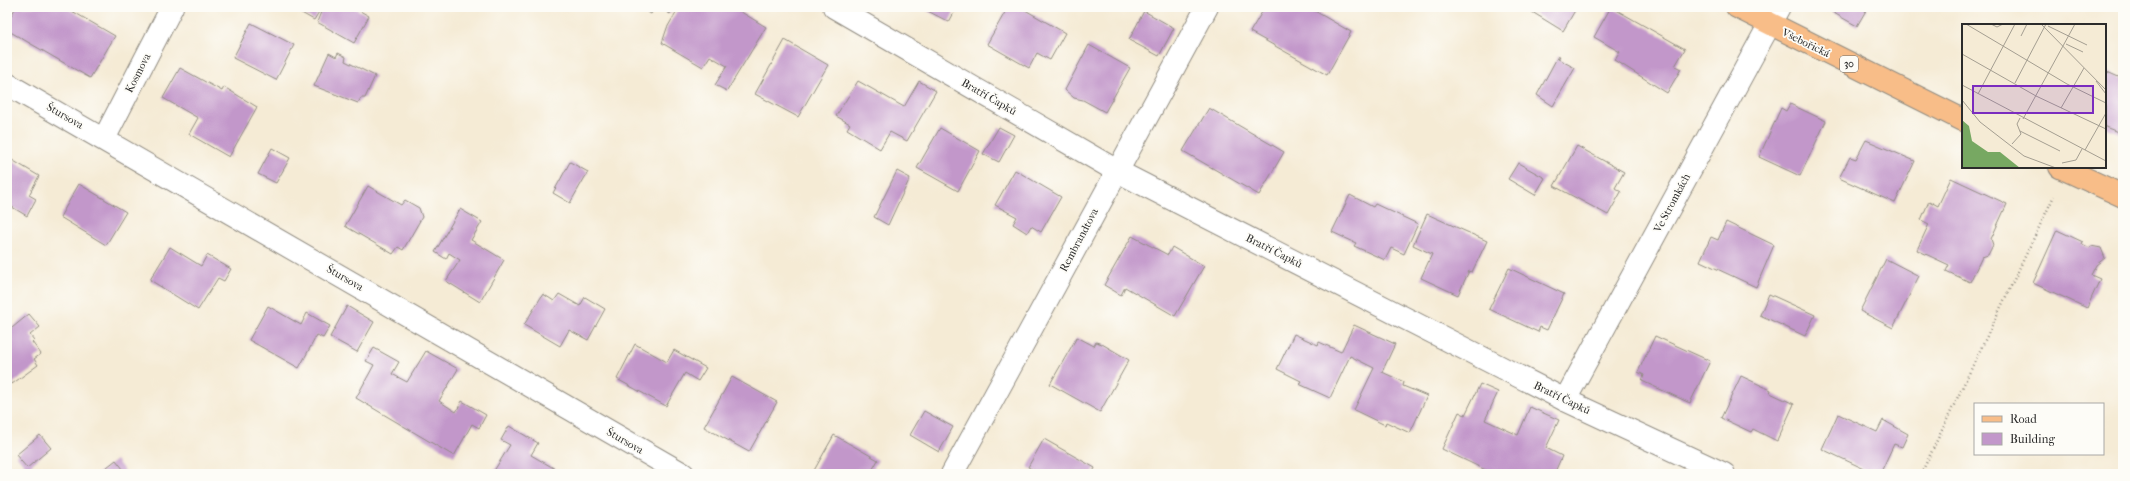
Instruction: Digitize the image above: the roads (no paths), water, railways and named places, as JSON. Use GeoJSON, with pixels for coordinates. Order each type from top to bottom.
{"type":"FeatureCollection","features":[{"type":"Feature","properties":{"kind":"main road","name":"Všebořická"},"geometry":{"type":"LineString","coordinates":[[1737,7],[1774,16],[1962,119]]}},
{"type":"Feature","properties":{"kind":"main road"},"geometry":{"type":"LineString","coordinates":[[2063,169],[2123,196]]}},
{"type":"Feature","properties":{"kind":"street","name":"Kosmova"},"geometry":{"type":"LineString","coordinates":[[104,139],[172,7]]}},
{"type":"Feature","properties":{"kind":"street","name":"Bratří Čapků"},"geometry":{"type":"LineString","coordinates":[[834,7],[1117,171],[1565,400],[1724,474]]}},
{"type":"Feature","properties":{"kind":"street","name":"Rembrandtova"},"geometry":{"type":"LineString","coordinates":[[952,474],[1207,7]]}},
{"type":"Feature","properties":{"kind":"street","name":"Ve Stromkách"},"geometry":{"type":"LineString","coordinates":[[1565,400],[1774,16]]}},
{"type":"Feature","properties":{"kind":"street","name":"Štursova"},"geometry":{"type":"LineString","coordinates":[[7,84],[683,474]]}}]}
